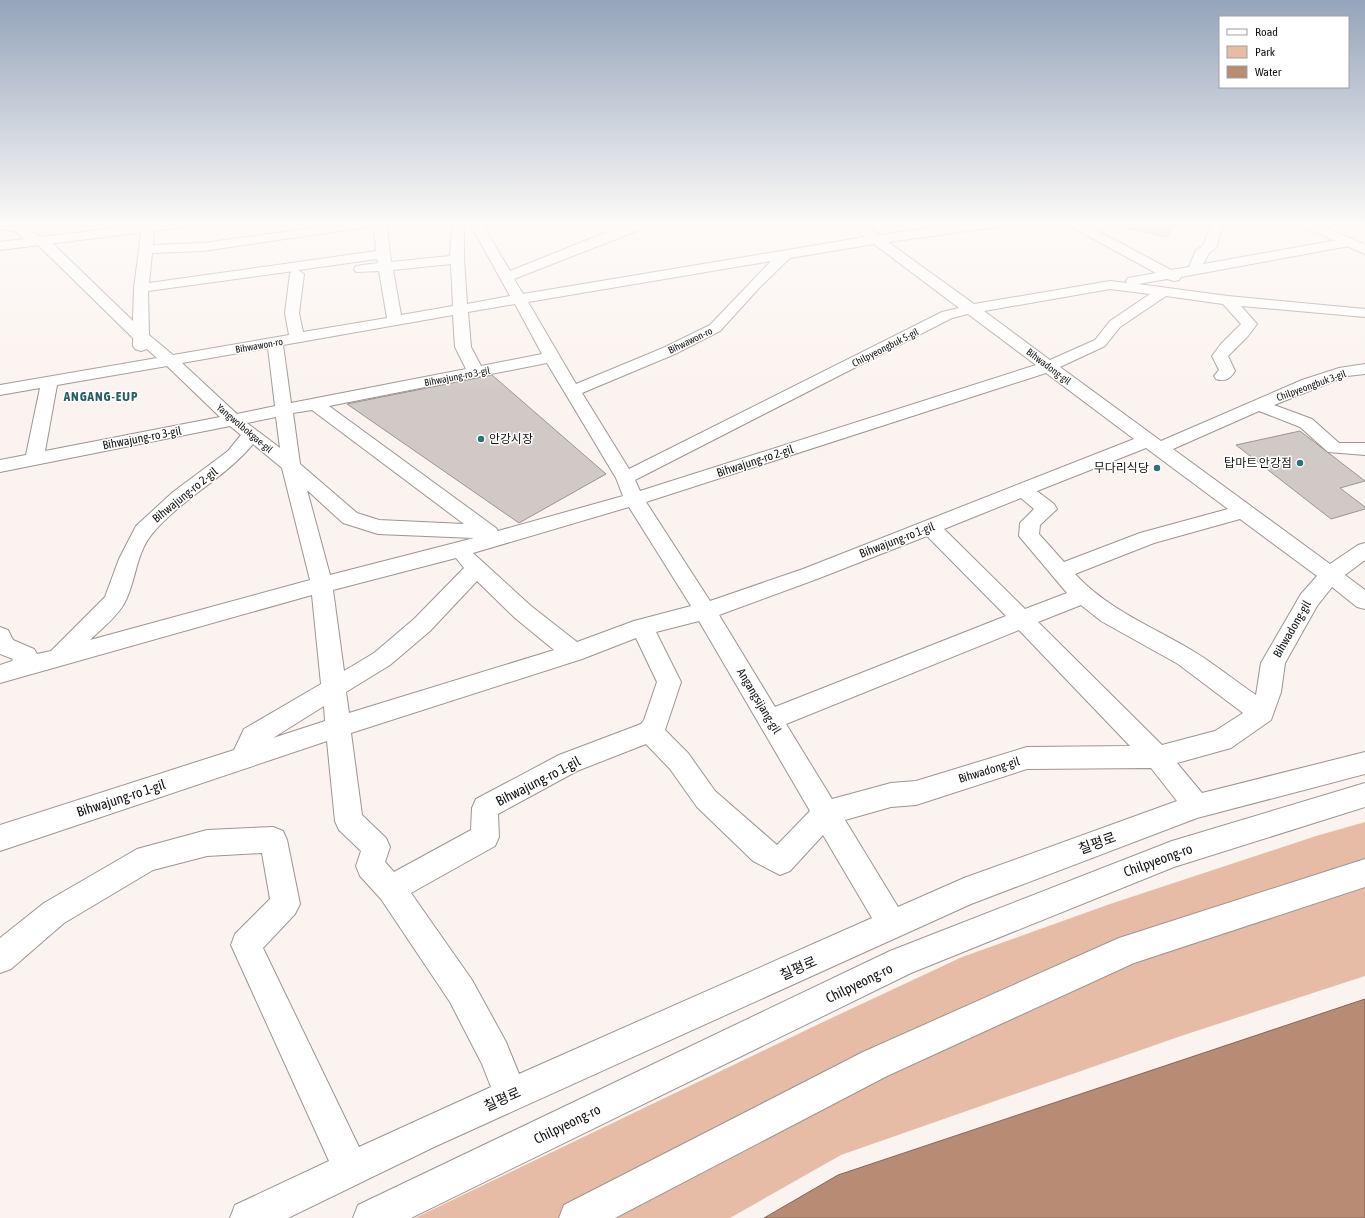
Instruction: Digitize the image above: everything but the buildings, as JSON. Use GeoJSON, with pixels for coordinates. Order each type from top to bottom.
{"type":"FeatureCollection","features":[{"type":"Feature","properties":{"kind":"street","name":"Yangwolbokgae-gil"},"geometry":{"type":"LineString","coordinates":[[81,279],[141,337],[170,360],[233,420],[291,466],[350,518],[378,526],[491,535]]}},
{"type":"Feature","properties":{"kind":"street"},"geometry":{"type":"LineString","coordinates":[[140,365],[142,279]]}},
{"type":"Feature","properties":{"kind":"street"},"geometry":{"type":"LineString","coordinates":[[141,288],[184,279]]}},
{"type":"Feature","properties":{"kind":"street"},"geometry":{"type":"LineString","coordinates":[[294,279],[292,313],[297,338]]}},
{"type":"Feature","properties":{"kind":"street"},"geometry":{"type":"LineString","coordinates":[[387,279],[395,321]]}},
{"type":"Feature","properties":{"kind":"street"},"geometry":{"type":"LineString","coordinates":[[458,279],[462,347],[476,372]]}},
{"type":"Feature","properties":{"kind":"street"},"geometry":{"type":"LineString","coordinates":[[507,279],[625,478]]}},
{"type":"Feature","properties":{"kind":"street","name":"Bihwawon-ro"},"geometry":{"type":"LineString","coordinates":[[0,390],[641,279]]}},
{"type":"Feature","properties":{"kind":"street","name":"Bihwawon-ro"},"geometry":{"type":"LineString","coordinates":[[573,391],[669,351],[715,328],[760,279]]}},
{"type":"Feature","properties":{"kind":"street","name":"Bihwadong-gil"},"geometry":{"type":"LineString","coordinates":[[927,279],[972,309],[1050,366],[1365,600]]}},
{"type":"Feature","properties":{"kind":"street"},"geometry":{"type":"LineString","coordinates":[[1110,285],[1143,279]]}},
{"type":"Feature","properties":{"kind":"street"},"geometry":{"type":"LineString","coordinates":[[1177,279],[1208,297]]}},
{"type":"Feature","properties":{"kind":"street","name":"Chilpyeongbuk 5-gil"},"geometry":{"type":"LineString","coordinates":[[625,478],[947,315],[972,309],[1110,285],[1228,300],[1365,313]]}},
{"type":"Feature","properties":{"kind":"street"},"geometry":{"type":"LineString","coordinates":[[1050,366],[1100,343],[1115,324],[1165,291]]}},
{"type":"Feature","properties":{"kind":"street"},"geometry":{"type":"LineString","coordinates":[[1222,376],[1227,371],[1220,356],[1222,351],[1246,331],[1250,324],[1228,300]]}},
{"type":"Feature","properties":{"kind":"street"},"geometry":{"type":"LineString","coordinates":[[275,342],[285,410],[291,466],[322,585],[349,821],[376,847],[370,866],[391,889],[461,991],[494,1054],[511,1095]]}},
{"type":"Feature","properties":{"kind":"street","name":"Bihwajung-ro 3-gil"},"geometry":{"type":"LineString","coordinates":[[0,466],[552,357]]}},
{"type":"Feature","properties":{"kind":"street","name":"Bihwajung-ro 2-gil"},"geometry":{"type":"LineString","coordinates":[[0,674],[322,585],[458,550],[491,535],[634,499],[1050,366]]}},
{"type":"Feature","properties":{"kind":"street","name":"Chilpyeongbuk 3-gil"},"geometry":{"type":"LineString","coordinates":[[1154,444],[1345,371],[1365,369]]}},
{"type":"Feature","properties":{"kind":"street"},"geometry":{"type":"LineString","coordinates":[[34,459],[50,381]]}},
{"type":"Feature","properties":{"kind":"street"},"geometry":{"type":"LineString","coordinates":[[315,404],[491,535]]}},
{"type":"Feature","properties":{"kind":"street","name":"Chilpyeongbuk 3-gil"},"geometry":{"type":"LineString","coordinates":[[1258,405],[1306,423],[1334,448],[1365,449]]}},
{"type":"Feature","properties":{"kind":"street","name":"Bihwajung-ro 2-gil"},"geometry":{"type":"LineString","coordinates":[[59,657],[115,601],[129,559],[143,531],[174,501],[234,456],[251,435]]}},
{"type":"Feature","properties":{"kind":"street","name":"Bihwajung-ro 1-gil"},"geometry":{"type":"LineString","coordinates":[[0,838],[242,758],[574,653],[642,627],[705,611],[810,574],[1023,490],[1154,444]]}},
{"type":"Feature","properties":{"kind":"street","name":"Angangsijang-gil"},"geometry":{"type":"LineString","coordinates":[[625,478],[634,499],[705,611],[892,925]]}},
{"type":"Feature","properties":{"kind":"street"},"geometry":{"type":"LineString","coordinates":[[1023,490],[1047,508],[1030,523],[1029,536],[1062,571],[1076,589],[1109,615],[1186,658],[1262,713]]}},
{"type":"Feature","properties":{"kind":"street"},"geometry":{"type":"LineString","coordinates":[[1062,571],[1147,538],[1245,512]]}},
{"type":"Feature","properties":{"kind":"street"},"geometry":{"type":"LineString","coordinates":[[930,527],[1157,757],[1197,806]]}},
{"type":"Feature","properties":{"kind":"street"},"geometry":{"type":"LineString","coordinates":[[458,550],[523,612],[574,653]]}},
{"type":"Feature","properties":{"kind":"street"},"geometry":{"type":"LineString","coordinates":[[1330,575],[1365,550]]}},
{"type":"Feature","properties":{"kind":"street"},"geometry":{"type":"LineString","coordinates":[[242,758],[253,737],[382,659],[422,625],[476,568]]}},
{"type":"Feature","properties":{"kind":"street","name":"Bihwadong-gil"},"geometry":{"type":"LineString","coordinates":[[826,813],[891,795],[916,793],[1027,758],[1157,757],[1222,740],[1262,713],[1270,692],[1273,663],[1309,600],[1330,575]]}},
{"type":"Feature","properties":{"kind":"street"},"geometry":{"type":"LineString","coordinates":[[770,720],[1084,595]]}},
{"type":"Feature","properties":{"kind":"street"},"geometry":{"type":"LineString","coordinates":[[642,627],[669,682],[655,725],[650,730],[679,761],[706,799],[763,852],[780,862],[826,813]]}},
{"type":"Feature","properties":{"kind":"street"},"geometry":{"type":"LineString","coordinates":[[0,636],[4,646],[26,655],[22,667]]}},
{"type":"Feature","properties":{"kind":"street","name":"Bihwajung-ro 1-gil"},"geometry":{"type":"LineString","coordinates":[[391,889],[485,837],[485,808],[568,763],[650,730]]}},
{"type":"Feature","properties":{"kind":"street","name":"칠평로"},"geometry":{"type":"LineString","coordinates":[[248,1218],[511,1095],[964,892],[1197,806],[1365,763]]}},
{"type":"Feature","properties":{"kind":"street","name":"Chilpyeong-ro"},"geometry":{"type":"LineString","coordinates":[[372,1218],[901,962],[1172,854],[1365,795]]}},
{"type":"Feature","properties":{"kind":"street"},"geometry":{"type":"LineString","coordinates":[[0,958],[54,913],[147,858],[207,843],[273,840],[285,904],[246,945],[351,1169]]}},
{"type":"Feature","properties":{"kind":"street"},"geometry":{"type":"LineString","coordinates":[[577,1218],[875,1064],[1130,949],[1365,872]]}},
{"type":"Feature","properties":{"kind":"green space"},"geometry":{"type":"Polygon","coordinates":[[[1365,822],[1365,976],[1181,1036],[841,1155],[730,1218],[415,1218],[962,957],[1110,904],[1316,836],[1365,822]]]}},
{"type":"Feature","properties":{"kind":"water"},"geometry":{"type":"Polygon","coordinates":[[[1365,999],[1365,1218],[764,1218],[838,1175],[1365,999]]]}},
{"type":"Feature","properties":{"kind":"place","name":"안강시장"},"geometry":{"type":"Point","coordinates":[481,439]}},
{"type":"Feature","properties":{"kind":"place","name":"탑마트 안강점"},"geometry":{"type":"Point","coordinates":[1300,463]}},
{"type":"Feature","properties":{"kind":"place","name":"무다리식당"},"geometry":{"type":"Point","coordinates":[1157,468]}},
{"type":"Feature","properties":{"kind":"district","name":"ANGANG-EUP"},"geometry":{"type":"Point","coordinates":[101,396]}}]}
